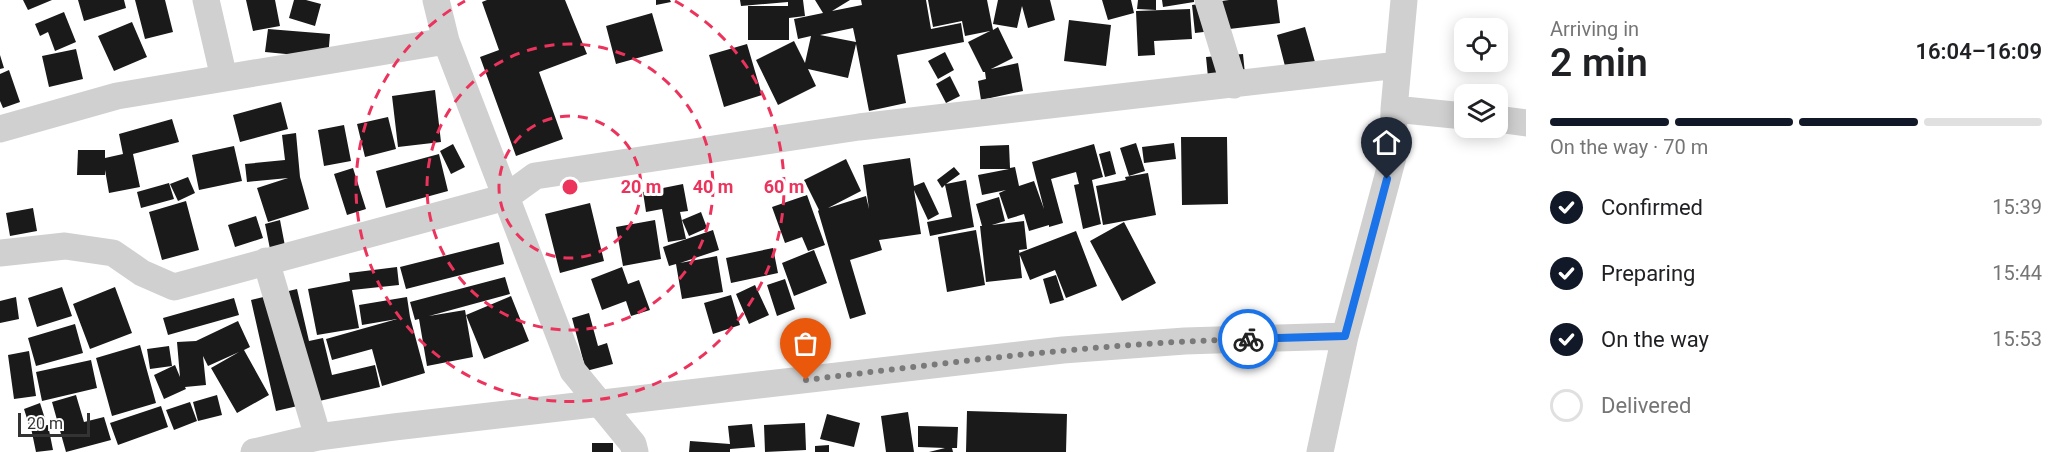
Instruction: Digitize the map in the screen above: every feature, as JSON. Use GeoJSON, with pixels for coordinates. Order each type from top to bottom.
{"type":"FeatureCollection","features":[{"type":"Feature","properties":{"kind":"street"},"geometry":{"type":"LineString","coordinates":[[206,0],[224,78]]}},
{"type":"Feature","properties":{"kind":"street"},"geometry":{"type":"LineString","coordinates":[[436,0],[446,41],[573,371],[633,444],[635,452]]}},
{"type":"Feature","properties":{"kind":"street"},"geometry":{"type":"LineString","coordinates":[[1208,0],[1234,85]]}},
{"type":"Feature","properties":{"kind":"street"},"geometry":{"type":"LineString","coordinates":[[1320,452],[1345,336],[1393,157],[1394,109],[1404,0]]}},
{"type":"Feature","properties":{"kind":"street"},"geometry":{"type":"LineString","coordinates":[[0,129],[117,96],[446,41]]}},
{"type":"Feature","properties":{"kind":"street"},"geometry":{"type":"LineString","coordinates":[[0,253],[65,246],[113,253],[142,273],[174,286],[506,197],[535,176],[860,127],[1398,65]]}},
{"type":"Feature","properties":{"kind":"street"},"geometry":{"type":"LineString","coordinates":[[1394,109],[1454,115]]}},
{"type":"Feature","properties":{"kind":"street"},"geometry":{"type":"LineString","coordinates":[[1508,121],[1526,123]]}},
{"type":"Feature","properties":{"kind":"street"},"geometry":{"type":"LineString","coordinates":[[266,261],[318,437]]}},
{"type":"Feature","properties":{"kind":"street"},"geometry":{"type":"LineString","coordinates":[[254,452],[318,437],[1063,350],[1185,340],[1345,336]]}},
{"type":"Feature","properties":{"kind":"building"},"geometry":{"type":"Polygon","coordinates":[[[23,0],[52,0],[28,10],[23,0]]]}},
{"type":"Feature","properties":{"kind":"building"},"geometry":{"type":"Polygon","coordinates":[[[78,0],[124,0],[126,8],[84,21],[78,0]]]}},
{"type":"Feature","properties":{"kind":"building"},"geometry":{"type":"Polygon","coordinates":[[[135,0],[165,0],[173,32],[145,39],[135,0]]]}},
{"type":"Feature","properties":{"kind":"building"},"geometry":{"type":"Polygon","coordinates":[[[246,0],[275,0],[280,26],[253,31],[246,0]]]}},
{"type":"Feature","properties":{"kind":"building"},"geometry":{"type":"Polygon","coordinates":[[[294,0],[321,4],[315,26],[289,18],[294,0]]]}},
{"type":"Feature","properties":{"kind":"building"},"geometry":{"type":"Polygon","coordinates":[[[487,0],[565,0],[587,54],[539,72],[563,139],[516,156],[480,57],[499,50],[482,2],[487,0]]]}},
{"type":"Feature","properties":{"kind":"building"},"geometry":{"type":"Polygon","coordinates":[[[656,0],[670,0],[671,2],[656,5],[656,0]]]}},
{"type":"Feature","properties":{"kind":"building"},"geometry":{"type":"Polygon","coordinates":[[[740,0],[803,0],[805,16],[789,18],[789,40],[748,40],[748,6],[788,6],[788,2],[741,6],[740,0]]]}},
{"type":"Feature","properties":{"kind":"building"},"geometry":{"type":"Polygon","coordinates":[[[815,0],[850,0],[832,11],[862,5],[861,0],[926,0],[931,29],[961,23],[964,42],[897,55],[906,103],[869,111],[856,44],[848,78],[808,69],[816,86],[778,105],[756,60],[794,41],[805,63],[811,36],[798,39],[794,19],[823,13],[815,0]],[[853,28],[820,35],[856,42],[853,28]]]}},
{"type":"Feature","properties":{"kind":"building"},"geometry":{"type":"Polygon","coordinates":[[[928,0],[987,0],[993,30],[998,27],[1013,58],[991,69],[1018,63],[1023,91],[981,100],[978,81],[986,79],[985,72],[968,42],[990,31],[965,36],[962,21],[933,27],[928,0]]]}},
{"type":"Feature","properties":{"kind":"building"},"geometry":{"type":"Polygon","coordinates":[[[998,0],[1050,0],[1055,20],[1028,28],[1022,6],[1017,28],[993,24],[998,0]]]}},
{"type":"Feature","properties":{"kind":"building"},"geometry":{"type":"Polygon","coordinates":[[[1102,0],[1131,0],[1134,13],[1108,20],[1102,0]]]}},
{"type":"Feature","properties":{"kind":"building"},"geometry":{"type":"Polygon","coordinates":[[[1138,0],[1156,0],[1156,10],[1137,9],[1138,0]]]}},
{"type":"Feature","properties":{"kind":"building"},"geometry":{"type":"Polygon","coordinates":[[[1162,0],[1194,0],[1194,2],[1163,7],[1162,0]]]}},
{"type":"Feature","properties":{"kind":"building"},"geometry":{"type":"Polygon","coordinates":[[[1229,0],[1277,0],[1280,23],[1195,33],[1192,5],[1229,0]]]}},
{"type":"Feature","properties":{"kind":"building"},"geometry":{"type":"Polygon","coordinates":[[[1190,9],[1192,39],[1154,41],[1155,55],[1138,56],[1136,11],[1190,9]]]}},
{"type":"Feature","properties":{"kind":"building"},"geometry":{"type":"Polygon","coordinates":[[[64,12],[76,42],[55,51],[48,32],[40,36],[35,24],[64,12]]]}},
{"type":"Feature","properties":{"kind":"building"},"geometry":{"type":"Polygon","coordinates":[[[652,13],[663,51],[616,64],[606,26],[652,13]]]}},
{"type":"Feature","properties":{"kind":"building"},"geometry":{"type":"Polygon","coordinates":[[[1069,20],[1111,25],[1106,66],[1064,61],[1069,20]]]}},
{"type":"Feature","properties":{"kind":"building"},"geometry":{"type":"Polygon","coordinates":[[[132,22],[147,57],[114,71],[98,36],[132,22]]]}},
{"type":"Feature","properties":{"kind":"building"},"geometry":{"type":"Polygon","coordinates":[[[1305,27],[1315,62],[1286,70],[1277,35],[1305,27]]]}},
{"type":"Feature","properties":{"kind":"building"},"geometry":{"type":"Polygon","coordinates":[[[268,29],[330,34],[328,58],[265,52],[268,29]]]}},
{"type":"Feature","properties":{"kind":"building"},"geometry":{"type":"Polygon","coordinates":[[[747,44],[762,95],[724,107],[709,55],[747,44]]]}},
{"type":"Feature","properties":{"kind":"building"},"geometry":{"type":"Polygon","coordinates":[[[76,49],[83,79],[49,87],[42,56],[76,49]]]}},
{"type":"Feature","properties":{"kind":"building"},"geometry":{"type":"Polygon","coordinates":[[[945,52],[954,70],[938,79],[928,61],[945,52]]]}},
{"type":"Feature","properties":{"kind":"building"},"geometry":{"type":"Polygon","coordinates":[[[1243,54],[1245,74],[1208,77],[1206,57],[1243,54]]]}},
{"type":"Feature","properties":{"kind":"building"},"geometry":{"type":"Polygon","coordinates":[[[0,55],[4,68],[0,69],[0,55]]]}},
{"type":"Feature","properties":{"kind":"building"},"geometry":{"type":"Polygon","coordinates":[[[9,70],[20,102],[3,108],[0,101],[0,74],[9,70]]]}},
{"type":"Feature","properties":{"kind":"building"},"geometry":{"type":"Polygon","coordinates":[[[950,76],[960,96],[946,103],[936,84],[950,76]]]}},
{"type":"Feature","properties":{"kind":"building"},"geometry":{"type":"Polygon","coordinates":[[[435,90],[441,142],[398,147],[392,96],[435,90]]]}},
{"type":"Feature","properties":{"kind":"building"},"geometry":{"type":"Polygon","coordinates":[[[281,102],[288,129],[240,142],[233,115],[281,102]]]}},
{"type":"Feature","properties":{"kind":"building"},"geometry":{"type":"Polygon","coordinates":[[[388,117],[396,149],[365,157],[357,124],[388,117]]]}},
{"type":"Feature","properties":{"kind":"building"},"geometry":{"type":"Polygon","coordinates":[[[172,119],[179,142],[133,154],[140,187],[109,193],[105,170],[105,175],[77,175],[78,150],[105,150],[105,158],[123,154],[119,134],[172,119]]]}},
{"type":"Feature","properties":{"kind":"building"},"geometry":{"type":"Polygon","coordinates":[[[344,125],[351,161],[324,166],[318,130],[344,125]]]}},
{"type":"Feature","properties":{"kind":"building"},"geometry":{"type":"Polygon","coordinates":[[[296,133],[300,177],[309,209],[268,222],[257,188],[288,178],[247,182],[245,164],[285,160],[282,135],[296,133]]]}},
{"type":"Feature","properties":{"kind":"building"},"geometry":{"type":"Polygon","coordinates":[[[1181,137],[1227,137],[1228,204],[1182,205],[1181,137]]]}},
{"type":"Feature","properties":{"kind":"building"},"geometry":{"type":"Polygon","coordinates":[[[1136,143],[1145,171],[1129,176],[1120,148],[1136,143]]]}},
{"type":"Feature","properties":{"kind":"building"},"geometry":{"type":"Polygon","coordinates":[[[1174,143],[1176,159],[1144,163],[1142,147],[1174,143]]]}},
{"type":"Feature","properties":{"kind":"building"},"geometry":{"type":"Polygon","coordinates":[[[453,144],[465,167],[451,174],[440,151],[453,144]]]}},
{"type":"Feature","properties":{"kind":"building"},"geometry":{"type":"Polygon","coordinates":[[[1094,144],[1103,177],[1092,180],[1101,224],[1083,229],[1074,185],[1079,184],[1076,172],[1051,179],[1063,223],[1049,227],[1049,225],[1029,231],[1024,214],[1008,219],[999,193],[1006,190],[982,195],[978,175],[1009,169],[980,169],[980,146],[1009,145],[1010,168],[1015,167],[1019,186],[1034,181],[1044,209],[1032,162],[1094,144]]]}},
{"type":"Feature","properties":{"kind":"building"},"geometry":{"type":"Polygon","coordinates":[[[234,146],[242,181],[199,190],[192,155],[234,146]]]}},
{"type":"Feature","properties":{"kind":"building"},"geometry":{"type":"Polygon","coordinates":[[[1110,151],[1116,174],[1105,177],[1099,154],[1110,151]]]}},
{"type":"Feature","properties":{"kind":"building"},"geometry":{"type":"Polygon","coordinates":[[[439,154],[448,191],[386,208],[376,171],[439,154]]]}},
{"type":"Feature","properties":{"kind":"building"},"geometry":{"type":"Polygon","coordinates":[[[910,158],[914,186],[924,182],[939,214],[928,220],[914,190],[921,234],[879,240],[882,250],[850,260],[866,314],[850,319],[819,210],[804,180],[846,159],[861,191],[828,208],[866,196],[869,209],[863,165],[910,158]]]}},
{"type":"Feature","properties":{"kind":"building"},"geometry":{"type":"Polygon","coordinates":[[[954,167],[960,174],[946,184],[966,180],[974,227],[930,236],[927,222],[952,217],[945,185],[942,188],[937,180],[954,167]]]}},
{"type":"Feature","properties":{"kind":"building"},"geometry":{"type":"Polygon","coordinates":[[[353,168],[366,209],[347,215],[334,174],[353,168]]]}},
{"type":"Feature","properties":{"kind":"building"},"geometry":{"type":"Polygon","coordinates":[[[1148,173],[1156,215],[1103,225],[1096,186],[1148,173]]]}},
{"type":"Feature","properties":{"kind":"building"},"geometry":{"type":"Polygon","coordinates":[[[188,177],[195,193],[178,201],[170,184],[188,177]]]}},
{"type":"Feature","properties":{"kind":"building"},"geometry":{"type":"Polygon","coordinates":[[[169,183],[174,199],[141,208],[137,192],[169,183]]]}},
{"type":"Feature","properties":{"kind":"building"},"geometry":{"type":"Polygon","coordinates":[[[683,184],[688,211],[680,212],[686,239],[668,242],[662,209],[646,212],[643,192],[683,184]]]}},
{"type":"Feature","properties":{"kind":"building"},"geometry":{"type":"Polygon","coordinates":[[[807,195],[825,245],[808,251],[802,237],[785,243],[772,207],[807,195]]]}},
{"type":"Feature","properties":{"kind":"building"},"geometry":{"type":"Polygon","coordinates":[[[999,197],[1005,221],[992,225],[1024,221],[1027,249],[1019,250],[1022,278],[986,282],[980,226],[982,226],[976,204],[999,197]]]}},
{"type":"Feature","properties":{"kind":"building"},"geometry":{"type":"Polygon","coordinates":[[[186,201],[199,250],[162,260],[149,212],[186,201]]]}},
{"type":"Feature","properties":{"kind":"building"},"geometry":{"type":"Polygon","coordinates":[[[590,203],[604,261],[560,273],[545,214],[590,203]]]}},
{"type":"Feature","properties":{"kind":"building"},"geometry":{"type":"Polygon","coordinates":[[[33,208],[37,231],[10,236],[6,213],[33,208]]]}},
{"type":"Feature","properties":{"kind":"building"},"geometry":{"type":"Polygon","coordinates":[[[701,212],[707,228],[689,236],[682,220],[701,212]]]}},
{"type":"Feature","properties":{"kind":"building"},"geometry":{"type":"Polygon","coordinates":[[[256,216],[263,238],[235,247],[228,225],[256,216]]]}},
{"type":"Feature","properties":{"kind":"building"},"geometry":{"type":"Polygon","coordinates":[[[280,220],[285,246],[270,249],[265,224],[280,220]]]}},
{"type":"Feature","properties":{"kind":"building"},"geometry":{"type":"Polygon","coordinates":[[[655,220],[661,259],[623,266],[616,227],[655,220]]]}},
{"type":"Feature","properties":{"kind":"building"},"geometry":{"type":"Polygon","coordinates":[[[1124,222],[1156,283],[1122,301],[1090,241],[1124,222]]]}},
{"type":"Feature","properties":{"kind":"building"},"geometry":{"type":"Polygon","coordinates":[[[713,230],[719,250],[680,263],[717,256],[723,292],[682,299],[676,264],[669,266],[663,247],[713,230]]]}},
{"type":"Feature","properties":{"kind":"building"},"geometry":{"type":"Polygon","coordinates":[[[976,230],[985,285],[947,292],[938,237],[976,230]]]}},
{"type":"Feature","properties":{"kind":"building"},"geometry":{"type":"Polygon","coordinates":[[[1076,231],[1097,286],[1066,298],[1055,270],[1030,280],[1019,253],[1076,231]]]}},
{"type":"Feature","properties":{"kind":"building"},"geometry":{"type":"Polygon","coordinates":[[[499,242],[504,264],[406,289],[400,267],[499,242]]]}},
{"type":"Feature","properties":{"kind":"building"},"geometry":{"type":"Polygon","coordinates":[[[773,248],[778,273],[731,283],[726,258],[773,248]]]}},
{"type":"Feature","properties":{"kind":"building"},"geometry":{"type":"Polygon","coordinates":[[[814,250],[827,283],[794,296],[782,263],[814,250]]]}},
{"type":"Feature","properties":{"kind":"building"},"geometry":{"type":"Polygon","coordinates":[[[397,267],[399,285],[352,290],[359,328],[317,335],[308,289],[350,281],[349,273],[397,267]]]}},
{"type":"Feature","properties":{"kind":"building"},"geometry":{"type":"Polygon","coordinates":[[[622,267],[628,284],[639,280],[650,310],[631,316],[626,301],[602,310],[591,279],[622,267]]]}},
{"type":"Feature","properties":{"kind":"building"},"geometry":{"type":"Polygon","coordinates":[[[1056,275],[1064,300],[1050,304],[1043,279],[1056,275]]]}},
{"type":"Feature","properties":{"kind":"building"},"geometry":{"type":"Polygon","coordinates":[[[505,277],[510,294],[429,316],[465,310],[473,357],[427,366],[419,319],[415,320],[410,302],[505,277]]]}},
{"type":"Feature","properties":{"kind":"building"},"geometry":{"type":"Polygon","coordinates":[[[785,279],[795,309],[777,316],[767,285],[785,279]]]}},
{"type":"Feature","properties":{"kind":"building"},"geometry":{"type":"Polygon","coordinates":[[[755,285],[769,315],[749,324],[736,294],[755,285]]]}},
{"type":"Feature","properties":{"kind":"building"},"geometry":{"type":"Polygon","coordinates":[[[62,287],[72,316],[37,327],[28,298],[62,287]]]}},
{"type":"Feature","properties":{"kind":"building"},"geometry":{"type":"Polygon","coordinates":[[[115,287],[132,333],[90,349],[73,304],[115,287]]]}},
{"type":"Feature","properties":{"kind":"building"},"geometry":{"type":"Polygon","coordinates":[[[297,289],[309,341],[323,338],[332,375],[375,365],[380,387],[276,411],[251,300],[297,289]]]}},
{"type":"Feature","properties":{"kind":"building"},"geometry":{"type":"Polygon","coordinates":[[[731,295],[740,325],[713,334],[704,303],[731,295]]]}},
{"type":"Feature","properties":{"kind":"building"},"geometry":{"type":"Polygon","coordinates":[[[511,296],[529,341],[484,359],[466,315],[511,296]]]}},
{"type":"Feature","properties":{"kind":"building"},"geometry":{"type":"Polygon","coordinates":[[[16,297],[19,319],[0,323],[0,301],[16,297]]]}},
{"type":"Feature","properties":{"kind":"building"},"geometry":{"type":"Polygon","coordinates":[[[407,297],[425,373],[382,386],[372,349],[332,360],[326,339],[397,319],[362,325],[359,305],[407,297]]]}},
{"type":"Feature","properties":{"kind":"building"},"geometry":{"type":"Polygon","coordinates":[[[234,298],[239,315],[168,335],[163,318],[234,298]]]}},
{"type":"Feature","properties":{"kind":"building"},"geometry":{"type":"Polygon","coordinates":[[[589,313],[598,346],[607,343],[613,364],[586,371],[572,318],[589,313]]]}},
{"type":"Feature","properties":{"kind":"building"},"geometry":{"type":"Polygon","coordinates":[[[238,321],[250,347],[244,350],[269,395],[237,413],[211,368],[239,352],[208,366],[203,356],[206,385],[185,387],[186,389],[164,399],[154,375],[175,365],[180,377],[177,342],[196,341],[238,321]]]}},
{"type":"Feature","properties":{"kind":"building"},"geometry":{"type":"Polygon","coordinates":[[[75,324],[83,353],[36,366],[28,338],[75,324]]]}},
{"type":"Feature","properties":{"kind":"building"},"geometry":{"type":"Polygon","coordinates":[[[140,345],[156,403],[112,416],[96,358],[140,345]]]}},
{"type":"Feature","properties":{"kind":"building"},"geometry":{"type":"Polygon","coordinates":[[[169,346],[172,366],[150,369],[147,349],[169,346]]]}},
{"type":"Feature","properties":{"kind":"building"},"geometry":{"type":"Polygon","coordinates":[[[29,351],[36,396],[14,399],[8,355],[29,351]]]}},
{"type":"Feature","properties":{"kind":"building"},"geometry":{"type":"Polygon","coordinates":[[[91,360],[97,388],[42,401],[36,372],[91,360]]]}},
{"type":"Feature","properties":{"kind":"building"},"geometry":{"type":"Polygon","coordinates":[[[76,395],[84,422],[104,417],[111,440],[66,452],[52,402],[76,395]]]}},
{"type":"Feature","properties":{"kind":"building"},"geometry":{"type":"Polygon","coordinates":[[[217,395],[222,415],[198,421],[193,402],[217,395]]]}},
{"type":"Feature","properties":{"kind":"building"},"geometry":{"type":"Polygon","coordinates":[[[190,402],[197,421],[174,430],[166,410],[190,402]]]}},
{"type":"Feature","properties":{"kind":"building"},"geometry":{"type":"Polygon","coordinates":[[[40,403],[46,422],[30,428],[24,409],[40,403]]]}},
{"type":"Feature","properties":{"kind":"building"},"geometry":{"type":"Polygon","coordinates":[[[161,406],[168,427],[118,445],[110,423],[161,406]]]}},
{"type":"Feature","properties":{"kind":"building"},"geometry":{"type":"Polygon","coordinates":[[[967,411],[1067,414],[1066,452],[966,452],[967,411]]]}},
{"type":"Feature","properties":{"kind":"building"},"geometry":{"type":"Polygon","coordinates":[[[908,412],[914,452],[886,452],[881,416],[908,412]]]}},
{"type":"Feature","properties":{"kind":"building"},"geometry":{"type":"Polygon","coordinates":[[[827,414],[860,423],[854,447],[820,439],[827,414]]]}},
{"type":"Feature","properties":{"kind":"building"},"geometry":{"type":"Polygon","coordinates":[[[805,423],[806,450],[765,452],[764,425],[805,423]]]}},
{"type":"Feature","properties":{"kind":"building"},"geometry":{"type":"Polygon","coordinates":[[[752,424],[755,447],[730,449],[730,452],[689,452],[690,441],[730,444],[728,426],[752,424]]]}},
{"type":"Feature","properties":{"kind":"building"},"geometry":{"type":"Polygon","coordinates":[[[48,425],[53,450],[36,452],[31,428],[48,425]]]}},
{"type":"Feature","properties":{"kind":"building"},"geometry":{"type":"Polygon","coordinates":[[[918,426],[958,427],[957,448],[952,448],[953,452],[929,452],[945,448],[918,447],[918,426]]]}},
{"type":"Feature","properties":{"kind":"building"},"geometry":{"type":"Polygon","coordinates":[[[592,443],[613,443],[613,452],[592,452],[592,443]]]}},
{"type":"Feature","properties":{"kind":"building"},"geometry":{"type":"Polygon","coordinates":[[[829,445],[829,452],[815,452],[815,446],[829,445]]]}},
{"type":"Feature","properties":{"kind":"way so far"},"geometry":{"type":"LineString","coordinates":[[806,380],[1063,350],[1185,340],[1248,339]]}},
{"type":"Feature","properties":{"kind":"route"},"geometry":{"type":"LineString","coordinates":[[1248,339],[1345,336],[1387,179]]}}]}
